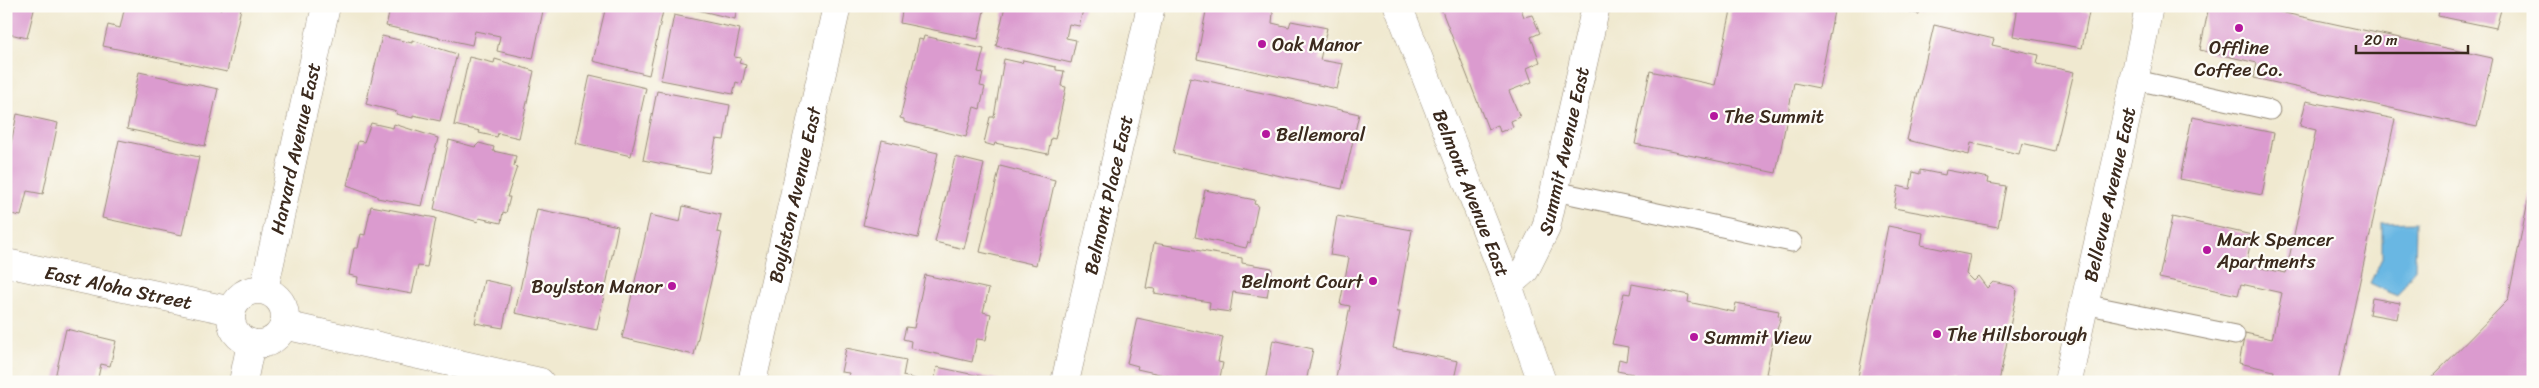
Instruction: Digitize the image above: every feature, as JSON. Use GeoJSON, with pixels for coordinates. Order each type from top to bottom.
{"type":"FeatureCollection","features":[{"type":"Feature","properties":{"kind":"street","name":"Harvard Avenue East"},"geometry":{"type":"LineString","coordinates":[[264,290],[326,6]]}},
{"type":"Feature","properties":{"kind":"street","name":"Boylston Avenue East"},"geometry":{"type":"LineString","coordinates":[[752,382],[837,6]]}},
{"type":"Feature","properties":{"kind":"street","name":"Belmont Place East"},"geometry":{"type":"LineString","coordinates":[[1066,382],[1151,6]]}},
{"type":"Feature","properties":{"kind":"street","name":"Belmont Avenue East"},"geometry":{"type":"LineString","coordinates":[[1398,6],[1508,285],[1542,382]]}},
{"type":"Feature","properties":{"kind":"street","name":"Summit Avenue East"},"geometry":{"type":"LineString","coordinates":[[1508,285],[1525,270],[1536,252],[1546,228],[1596,6]]}},
{"type":"Feature","properties":{"kind":"street","name":"Bellevue Avenue East"},"geometry":{"type":"LineString","coordinates":[[2068,382],[2084,304],[2136,80],[2150,6]]}},
{"type":"Feature","properties":{"kind":"street","name":"East Aloha Street"},"geometry":{"type":"LineString","coordinates":[[6,263],[232,311]]}},
{"type":"Feature","properties":{"kind":"street"},"geometry":{"type":"LineString","coordinates":[[253,290],[264,290],[279,298],[286,316],[284,325],[273,340],[266,343],[251,343],[241,338],[235,331],[232,323],[232,311],[238,299],[244,293],[253,290]]}},
{"type":"Feature","properties":{"kind":"street"},"geometry":{"type":"LineString","coordinates":[[284,325],[540,382]]}},
{"type":"Feature","properties":{"kind":"street"},"geometry":{"type":"LineString","coordinates":[[243,382],[251,343]]}},
{"type":"Feature","properties":{"kind":"lane"},"geometry":{"type":"LineString","coordinates":[[2136,80],[2270,110]]}},
{"type":"Feature","properties":{"kind":"lane"},"geometry":{"type":"LineString","coordinates":[[1555,191],[1792,242]]}},
{"type":"Feature","properties":{"kind":"lane"},"geometry":{"type":"LineString","coordinates":[[2084,304],[2234,335]]}},
{"type":"Feature","properties":{"kind":"water"},"geometry":{"type":"Polygon","coordinates":[[[2416,222],[2415,269],[2397,296],[2370,283],[2382,258],[2382,223],[2416,222]]]}},
{"type":"Feature","properties":{"kind":"building"},"geometry":{"type":"Polygon","coordinates":[[[6,6],[35,6],[27,38],[6,33],[6,6]]]}},
{"type":"Feature","properties":{"kind":"building"},"geometry":{"type":"Polygon","coordinates":[[[125,6],[207,6],[221,9],[221,6],[241,8],[227,72],[103,46],[108,25],[120,28],[125,6]]]}},
{"type":"Feature","properties":{"kind":"building"},"geometry":{"type":"Polygon","coordinates":[[[391,6],[544,6],[533,59],[497,51],[500,36],[475,31],[472,45],[386,26],[391,6]]]}},
{"type":"Feature","properties":{"kind":"building"},"geometry":{"type":"Polygon","coordinates":[[[606,6],[642,6],[663,11],[649,75],[593,61],[606,6]]]}},
{"type":"Feature","properties":{"kind":"building"},"geometry":{"type":"Polygon","coordinates":[[[681,6],[737,6],[735,19],[681,6]]]}},
{"type":"Feature","properties":{"kind":"building"},"geometry":{"type":"Polygon","coordinates":[[[903,6],[985,6],[978,39],[900,23],[903,6]]]}},
{"type":"Feature","properties":{"kind":"building"},"geometry":{"type":"Polygon","coordinates":[[[1005,6],[1084,6],[1079,26],[1069,24],[1066,38],[1076,40],[1071,63],[996,46],[1005,6]]]}},
{"type":"Feature","properties":{"kind":"building","name":"Oak Manor"},"geometry":{"type":"Polygon","coordinates":[[[1207,6],[1266,6],[1273,13],[1272,23],[1289,27],[1291,21],[1327,28],[1320,60],[1343,64],[1337,89],[1197,59],[1207,6]]]}},
{"type":"Feature","properties":{"kind":"building"},"geometry":{"type":"Polygon","coordinates":[[[1440,6],[1520,6],[1524,17],[1532,15],[1540,33],[1531,37],[1540,62],[1527,68],[1532,82],[1509,91],[1520,117],[1511,121],[1513,127],[1500,132],[1498,125],[1488,129],[1440,6]]]}},
{"type":"Feature","properties":{"kind":"building","name":"The Summit"},"geometry":{"type":"Polygon","coordinates":[[[1732,6],[1835,6],[1819,88],[1794,83],[1776,173],[1635,144],[1650,71],[1715,85],[1732,6]]]}},
{"type":"Feature","properties":{"kind":"building"},"geometry":{"type":"Polygon","coordinates":[[[1884,6],[1921,6],[1919,14],[1884,6]]]}},
{"type":"Feature","properties":{"kind":"building"},"geometry":{"type":"Polygon","coordinates":[[[2018,6],[2056,9],[2058,6],[2089,12],[2082,48],[2013,36],[2018,6]]]}},
{"type":"Feature","properties":{"kind":"building"},"geometry":{"type":"Polygon","coordinates":[[[2209,6],[2281,6],[2280,12],[2492,58],[2477,127],[2254,78],[2257,63],[2200,50],[2209,6]]]}},
{"type":"Feature","properties":{"kind":"building"},"geometry":{"type":"Polygon","coordinates":[[[2440,6],[2502,6],[2496,28],[2438,16],[2440,6]]]}},
{"type":"Feature","properties":{"kind":"building"},"geometry":{"type":"Polygon","coordinates":[[[674,15],[740,29],[734,57],[741,58],[739,63],[746,65],[742,84],[736,82],[733,94],[661,80],[674,15]]]}},
{"type":"Feature","properties":{"kind":"building"},"geometry":{"type":"Polygon","coordinates":[[[1934,25],[1994,39],[1992,45],[2039,55],[2037,64],[2074,72],[2055,151],[2022,143],[2019,154],[1971,143],[1969,155],[1907,140],[1934,25]]]}},
{"type":"Feature","properties":{"kind":"building"},"geometry":{"type":"Polygon","coordinates":[[[382,36],[412,43],[412,40],[457,54],[440,121],[413,115],[413,118],[366,104],[382,36]]]}},
{"type":"Feature","properties":{"kind":"building"},"geometry":{"type":"Polygon","coordinates":[[[924,36],[984,49],[978,72],[983,73],[980,86],[985,87],[980,109],[974,107],[966,137],[904,122],[904,119],[900,118],[919,39],[923,40],[924,36]]]}},
{"type":"Feature","properties":{"kind":"building"},"geometry":{"type":"Polygon","coordinates":[[[469,57],[494,63],[495,59],[534,71],[519,138],[498,133],[497,137],[454,125],[469,57]]]}},
{"type":"Feature","properties":{"kind":"building"},"geometry":{"type":"Polygon","coordinates":[[[1004,59],[1022,63],[1023,60],[1056,67],[1056,70],[1064,71],[1061,86],[1066,87],[1055,139],[1051,138],[1048,154],[995,143],[994,146],[984,143],[990,117],[994,117],[1004,59]]]}},
{"type":"Feature","properties":{"kind":"building"},"geometry":{"type":"Polygon","coordinates":[[[139,72],[218,89],[205,146],[127,129],[139,72]]]}},
{"type":"Feature","properties":{"kind":"building"},"geometry":{"type":"Polygon","coordinates":[[[590,75],[646,88],[631,156],[575,143],[590,75]]]}},
{"type":"Feature","properties":{"kind":"building","name":"Bellemoral"},"geometry":{"type":"Polygon","coordinates":[[[1190,77],[1359,114],[1342,189],[1173,153],[1190,77]]]}},
{"type":"Feature","properties":{"kind":"building"},"geometry":{"type":"Polygon","coordinates":[[[657,91],[730,105],[724,140],[716,139],[709,173],[643,160],[657,91]]]}},
{"type":"Feature","properties":{"kind":"building","name":"Mark Spencer Apartments"},"geometry":{"type":"Polygon","coordinates":[[[2306,101],[2395,119],[2338,382],[2272,382],[2274,371],[2239,363],[2245,333],[2272,339],[2282,293],[2241,284],[2238,295],[2159,278],[2172,217],[2252,235],[2246,265],[2286,273],[2316,130],[2300,126],[2306,101]]]}},
{"type":"Feature","properties":{"kind":"building"},"geometry":{"type":"Polygon","coordinates":[[[17,114],[58,123],[43,194],[27,191],[21,216],[6,213],[6,168],[17,114]]]}},
{"type":"Feature","properties":{"kind":"building"},"geometry":{"type":"Polygon","coordinates":[[[2192,117],[2274,133],[2262,195],[2180,179],[2192,117]]]}},
{"type":"Feature","properties":{"kind":"building"},"geometry":{"type":"Polygon","coordinates":[[[371,123],[393,128],[394,124],[438,138],[422,206],[377,198],[377,196],[347,185],[358,141],[364,142],[371,123]]]}},
{"type":"Feature","properties":{"kind":"building"},"geometry":{"type":"Polygon","coordinates":[[[119,140],[199,157],[182,235],[102,218],[119,140]]]}},
{"type":"Feature","properties":{"kind":"building"},"geometry":{"type":"Polygon","coordinates":[[[449,140],[475,147],[479,143],[494,147],[493,151],[516,156],[514,166],[517,167],[507,197],[510,197],[506,213],[503,212],[501,223],[479,218],[478,222],[434,209],[449,140]]]}},
{"type":"Feature","properties":{"kind":"building"},"geometry":{"type":"Polygon","coordinates":[[[882,140],[938,153],[918,238],[863,225],[882,140]]]}},
{"type":"Feature","properties":{"kind":"building"},"geometry":{"type":"Polygon","coordinates":[[[955,157],[984,164],[964,249],[935,242],[955,157]]]}},
{"type":"Feature","properties":{"kind":"building"},"geometry":{"type":"Polygon","coordinates":[[[1000,166],[1055,180],[1036,265],[980,252],[1000,166]]]}},
{"type":"Feature","properties":{"kind":"building"},"geometry":{"type":"Polygon","coordinates":[[[1920,170],[1945,175],[1946,170],[1989,178],[1988,183],[2006,186],[1998,227],[1894,208],[1898,186],[1910,189],[1913,172],[1920,174],[1920,170]]]}},
{"type":"Feature","properties":{"kind":"building"},"geometry":{"type":"Polygon","coordinates":[[[2532,181],[2533,382],[2427,382],[2508,300],[2532,181]]]}},
{"type":"Feature","properties":{"kind":"building"},"geometry":{"type":"Polygon","coordinates":[[[1205,190],[1255,200],[1254,204],[1258,205],[1250,243],[1248,242],[1246,248],[1195,237],[1205,190]]]}},
{"type":"Feature","properties":{"kind":"building"},"geometry":{"type":"Polygon","coordinates":[[[371,206],[436,218],[427,267],[418,266],[412,294],[357,284],[358,277],[349,275],[354,248],[358,248],[361,234],[365,235],[371,206]]]}},
{"type":"Feature","properties":{"kind":"building","name":"Boylston Manor"},"geometry":{"type":"Polygon","coordinates":[[[683,206],[721,215],[717,232],[722,233],[694,355],[622,338],[650,215],[680,222],[683,206]]]}},
{"type":"Feature","properties":{"kind":"building"},"geometry":{"type":"Polygon","coordinates":[[[537,209],[618,226],[597,330],[515,313],[537,209]]]}},
{"type":"Feature","properties":{"kind":"building","name":"Belmont Court"},"geometry":{"type":"Polygon","coordinates":[[[1337,216],[1412,230],[1397,312],[1400,312],[1393,348],[1458,361],[1454,379],[1465,382],[1335,382],[1350,306],[1340,304],[1349,258],[1330,255],[1337,216]]]}},
{"type":"Feature","properties":{"kind":"building","name":"The Hillsborough"},"geometry":{"type":"Polygon","coordinates":[[[1888,226],[1923,233],[1921,245],[1970,255],[1966,274],[1973,281],[1978,276],[1987,288],[1993,282],[2012,286],[2017,291],[1999,382],[1955,382],[1953,377],[1945,382],[1857,382],[1888,226]]]}},
{"type":"Feature","properties":{"kind":"building"},"geometry":{"type":"Polygon","coordinates":[[[1154,243],[1242,258],[1242,263],[1272,268],[1267,297],[1233,292],[1230,312],[1209,309],[1210,302],[1154,293],[1155,289],[1146,288],[1154,243]]]}},
{"type":"Feature","properties":{"kind":"building"},"geometry":{"type":"Polygon","coordinates":[[[925,275],[989,289],[983,312],[991,314],[986,340],[977,339],[972,362],[910,348],[911,341],[903,339],[906,327],[914,328],[925,275]]]}},
{"type":"Feature","properties":{"kind":"building"},"geometry":{"type":"Polygon","coordinates":[[[484,280],[511,286],[503,328],[475,323],[484,280]]]}},
{"type":"Feature","properties":{"kind":"building","name":"Summit View"},"geometry":{"type":"Polygon","coordinates":[[[1632,284],[1689,295],[1688,302],[1734,312],[1736,303],[1779,311],[1778,315],[1781,316],[1777,330],[1775,330],[1766,374],[1771,375],[1769,382],[1631,382],[1633,374],[1617,371],[1619,359],[1626,361],[1628,347],[1612,344],[1624,293],[1630,294],[1632,284]]]}},
{"type":"Feature","properties":{"kind":"building"},"geometry":{"type":"Polygon","coordinates":[[[2372,298],[2400,303],[2397,319],[2369,314],[2372,298]]]}},
{"type":"Feature","properties":{"kind":"building"},"geometry":{"type":"Polygon","coordinates":[[[1137,318],[1223,337],[1218,362],[1223,363],[1219,382],[1195,382],[1137,369],[1138,366],[1127,363],[1137,318]]]}},
{"type":"Feature","properties":{"kind":"building"},"geometry":{"type":"Polygon","coordinates":[[[66,329],[116,341],[110,366],[101,364],[97,382],[54,382],[66,329]]]}},
{"type":"Feature","properties":{"kind":"building"},"geometry":{"type":"Polygon","coordinates":[[[1273,340],[1313,349],[1306,382],[1265,382],[1273,340]]]}},
{"type":"Feature","properties":{"kind":"building"},"geometry":{"type":"Polygon","coordinates":[[[846,348],[906,360],[903,376],[927,382],[847,382],[849,373],[841,372],[846,348]]]}},
{"type":"Feature","properties":{"kind":"building"},"geometry":{"type":"Polygon","coordinates":[[[937,367],[999,380],[999,382],[934,382],[937,367]]]}},
{"type":"Feature","properties":{"kind":"place","name":"Offline Coffee Co."},"geometry":{"type":"Point","coordinates":[2239,28]}},
{"type":"Feature","properties":{"kind":"place","name":"Oak Manor"},"geometry":{"type":"Point","coordinates":[1262,44]}},
{"type":"Feature","properties":{"kind":"place","name":"The Summit"},"geometry":{"type":"Point","coordinates":[1714,116]}},
{"type":"Feature","properties":{"kind":"place","name":"Bellemoral"},"geometry":{"type":"Point","coordinates":[1266,134]}},
{"type":"Feature","properties":{"kind":"place","name":"Mark Spencer Apartments"},"geometry":{"type":"Point","coordinates":[2207,250]}},
{"type":"Feature","properties":{"kind":"place","name":"Belmont Court"},"geometry":{"type":"Point","coordinates":[1373,281]}},
{"type":"Feature","properties":{"kind":"place","name":"Boylston Manor"},"geometry":{"type":"Point","coordinates":[672,286]}},
{"type":"Feature","properties":{"kind":"place","name":"The Hillsborough"},"geometry":{"type":"Point","coordinates":[1937,334]}},
{"type":"Feature","properties":{"kind":"place","name":"Summit View"},"geometry":{"type":"Point","coordinates":[1694,337]}}]}
